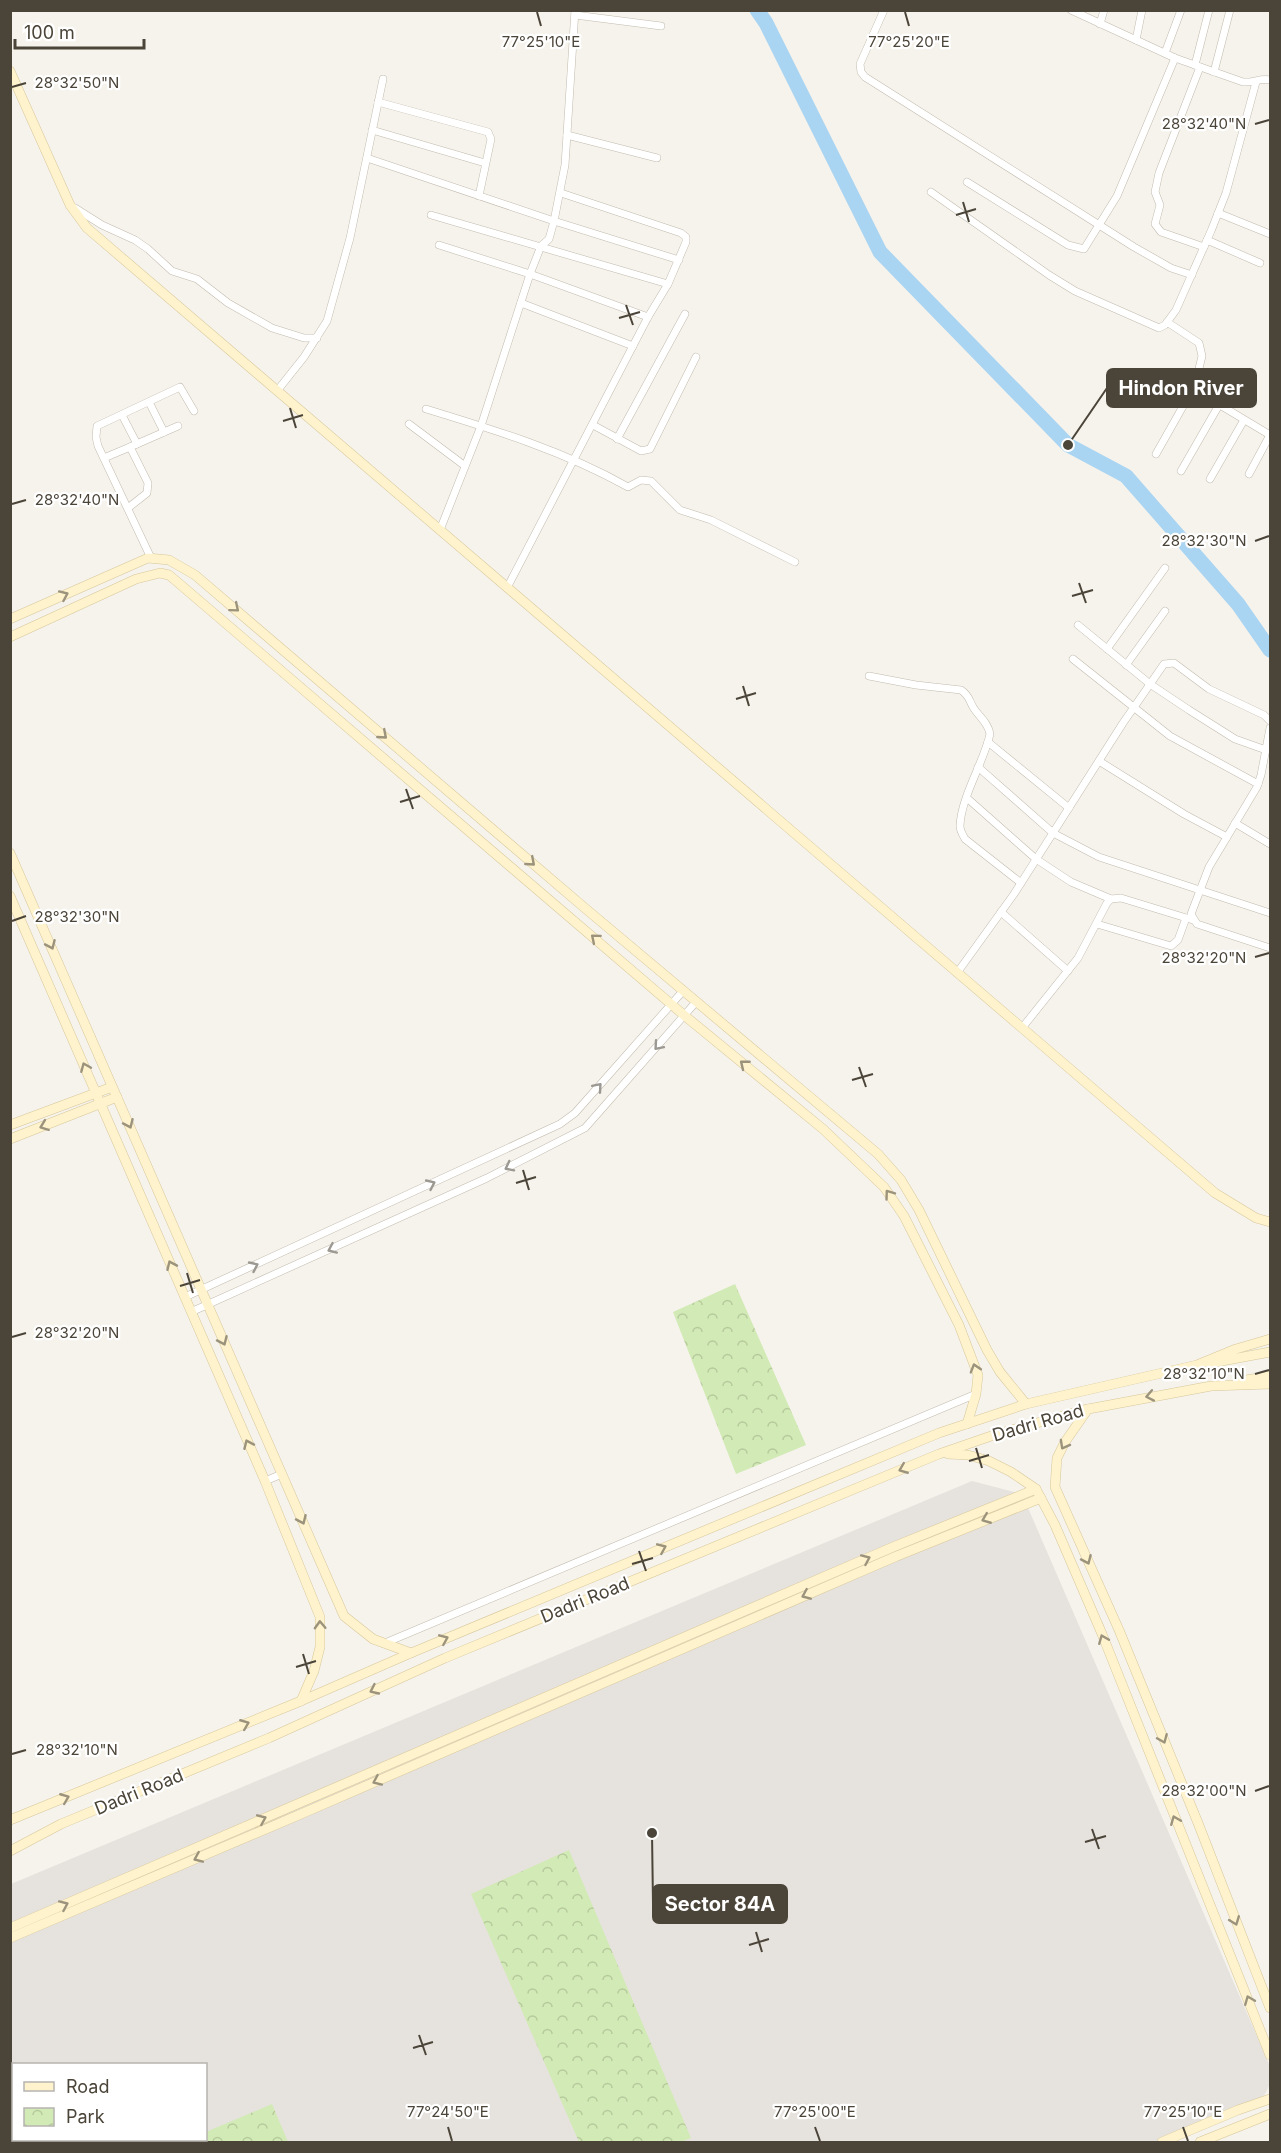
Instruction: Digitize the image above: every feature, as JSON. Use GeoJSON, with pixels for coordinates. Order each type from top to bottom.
{"type":"FeatureCollection","features":[{"type":"Feature","properties":{"kind":"street"},"geometry":{"type":"LineString","coordinates":[[884,10],[860,64],[861,72],[865,77],[1099,226],[1171,268],[1192,275]]}},
{"type":"Feature","properties":{"kind":"street"},"geometry":{"type":"LineString","coordinates":[[1100,24],[1104,10]]}},
{"type":"Feature","properties":{"kind":"street"},"geometry":{"type":"LineString","coordinates":[[1136,40],[1142,10]]}},
{"type":"Feature","properties":{"kind":"street"},"geometry":{"type":"LineString","coordinates":[[1165,53],[1181,10]]}},
{"type":"Feature","properties":{"kind":"street"},"geometry":{"type":"LineString","coordinates":[[1209,10],[1197,66],[1159,173],[1155,192],[1160,205],[1155,224],[1161,232],[1260,263]]}},
{"type":"Feature","properties":{"kind":"street"},"geometry":{"type":"LineString","coordinates":[[1214,72],[1230,10]]}},
{"type":"Feature","properties":{"kind":"street"},"geometry":{"type":"LineString","coordinates":[[1074,11],[1175,58],[1214,72],[1243,82],[1256,82],[1259,79],[1270,80]]}},
{"type":"Feature","properties":{"kind":"street"},"geometry":{"type":"LineString","coordinates":[[440,530],[481,426],[530,274],[542,246],[549,239],[554,221],[561,193],[567,135],[575,13],[662,26]]}},
{"type":"Feature","properties":{"kind":"street"},"geometry":{"type":"LineString","coordinates":[[968,182],[1059,240],[1084,249],[1118,196],[1175,58]]}},
{"type":"Feature","properties":{"kind":"street"},"geometry":{"type":"LineString","coordinates":[[10,71],[70,205],[87,228],[1215,1193],[1256,1218],[1270,1222]]}},
{"type":"Feature","properties":{"kind":"street"},"geometry":{"type":"LineString","coordinates":[[277,391],[304,357],[327,321],[350,238],[383,79]]}},
{"type":"Feature","properties":{"kind":"street"},"geometry":{"type":"LineString","coordinates":[[931,192],[1020,256],[1076,291],[1159,328],[1167,322],[1176,309],[1218,213],[1256,82]]}},
{"type":"Feature","properties":{"kind":"street"},"geometry":{"type":"LineString","coordinates":[[378,102],[488,132],[491,139],[478,196]]}},
{"type":"Feature","properties":{"kind":"street"},"geometry":{"type":"LineString","coordinates":[[372,130],[485,163]]}},
{"type":"Feature","properties":{"kind":"street"},"geometry":{"type":"LineString","coordinates":[[567,135],[657,159]]}},
{"type":"Feature","properties":{"kind":"street"},"geometry":{"type":"LineString","coordinates":[[367,158],[679,260]]}},
{"type":"Feature","properties":{"kind":"street"},"geometry":{"type":"LineString","coordinates":[[507,588],[633,345],[668,284],[686,242],[686,237],[681,233],[561,193]]}},
{"type":"Feature","properties":{"kind":"street"},"geometry":{"type":"LineString","coordinates":[[70,205],[102,225],[135,240],[172,271],[197,279],[246,314],[291,335],[316,338]]}},
{"type":"Feature","properties":{"kind":"street"},"geometry":{"type":"LineString","coordinates":[[1218,213],[1270,234]]}},
{"type":"Feature","properties":{"kind":"street"},"geometry":{"type":"LineString","coordinates":[[431,215],[668,284]]}},
{"type":"Feature","properties":{"kind":"street"},"geometry":{"type":"LineString","coordinates":[[439,245],[530,274],[648,317]]}},
{"type":"Feature","properties":{"kind":"street"},"geometry":{"type":"LineString","coordinates":[[521,303],[633,345]]}},
{"type":"Feature","properties":{"kind":"street"},"geometry":{"type":"LineString","coordinates":[[618,439],[685,314]]}},
{"type":"Feature","properties":{"kind":"street"},"geometry":{"type":"LineString","coordinates":[[1156,454],[1195,385],[1202,356],[1199,343],[1167,322]]}},
{"type":"Feature","properties":{"kind":"street"},"geometry":{"type":"LineString","coordinates":[[593,425],[641,451],[650,449],[696,357]]}},
{"type":"Feature","properties":{"kind":"street"},"geometry":{"type":"LineString","coordinates":[[1195,385],[1200,393],[1270,435],[1249,474]]}},
{"type":"Feature","properties":{"kind":"street"},"geometry":{"type":"LineString","coordinates":[[160,573],[155,558],[104,458],[96,437],[97,426],[180,387],[194,411]]}},
{"type":"Feature","properties":{"kind":"street"},"geometry":{"type":"LineString","coordinates":[[149,402],[164,432]]}},
{"type":"Feature","properties":{"kind":"street"},"geometry":{"type":"LineString","coordinates":[[1181,471],[1219,405]]}},
{"type":"Feature","properties":{"kind":"street"},"geometry":{"type":"LineString","coordinates":[[426,409],[574,459],[628,487],[641,480],[651,481],[680,510],[711,520],[795,562]]}},
{"type":"Feature","properties":{"kind":"street"},"geometry":{"type":"LineString","coordinates":[[122,415],[148,483],[147,493],[128,508]]}},
{"type":"Feature","properties":{"kind":"street"},"geometry":{"type":"LineString","coordinates":[[1210,479],[1244,420]]}},
{"type":"Feature","properties":{"kind":"street"},"geometry":{"type":"LineString","coordinates":[[409,424],[465,466]]}},
{"type":"Feature","properties":{"kind":"street"},"geometry":{"type":"LineString","coordinates":[[104,458],[178,426]]}},
{"type":"Feature","properties":{"kind":"street"},"geometry":{"type":"LineString","coordinates":[[10,619],[130,566],[155,558],[180,565],[195,575],[878,1154],[901,1180],[919,1210],[987,1350],[1000,1372],[1026,1404]]}},
{"type":"Feature","properties":{"kind":"street"},"geometry":{"type":"LineString","coordinates":[[1107,649],[1165,568]]}},
{"type":"Feature","properties":{"kind":"street"},"geometry":{"type":"LineString","coordinates":[[10,637],[136,579],[160,573],[169,575],[685,1016],[823,1129],[884,1187],[904,1216],[959,1325],[978,1375],[976,1394],[967,1424]]}},
{"type":"Feature","properties":{"kind":"street"},"geometry":{"type":"LineString","coordinates":[[1126,665],[1165,611]]}},
{"type":"Feature","properties":{"kind":"street"},"geometry":{"type":"LineString","coordinates":[[1078,625],[1150,684],[1235,739],[1266,750]]}},
{"type":"Feature","properties":{"kind":"street"},"geometry":{"type":"LineString","coordinates":[[1073,659],[1170,736],[1258,784]]}},
{"type":"Feature","properties":{"kind":"street"},"geometry":{"type":"LineString","coordinates":[[957,973],[1021,883],[1099,760],[1164,664],[1174,663],[1209,689],[1264,715],[1270,721]]}},
{"type":"Feature","properties":{"kind":"street"},"geometry":{"type":"LineString","coordinates":[[869,676],[916,685],[961,690],[967,694],[973,707],[988,725],[990,734],[967,798],[960,826],[961,832],[965,839],[1021,883]]}},
{"type":"Feature","properties":{"kind":"street"},"geometry":{"type":"LineString","coordinates":[[1097,924],[1171,946],[1176,944],[1189,919],[1209,867],[1258,784],[1270,728]]}},
{"type":"Feature","properties":{"kind":"street"},"geometry":{"type":"LineString","coordinates":[[988,742],[1069,808]]}},
{"type":"Feature","properties":{"kind":"street"},"geometry":{"type":"LineString","coordinates":[[1099,760],[1184,814],[1227,837]]}},
{"type":"Feature","properties":{"kind":"street"},"geometry":{"type":"LineString","coordinates":[[978,767],[1053,833],[1099,857],[1270,913]]}},
{"type":"Feature","properties":{"kind":"street"},"geometry":{"type":"LineString","coordinates":[[967,798],[1036,859],[1077,885],[1111,899],[1121,898],[1270,948]]}},
{"type":"Feature","properties":{"kind":"street"},"geometry":{"type":"LineString","coordinates":[[1235,823],[1270,844]]}},
{"type":"Feature","properties":{"kind":"street"},"geometry":{"type":"LineString","coordinates":[[10,853],[344,1616],[373,1639],[411,1653]]}},
{"type":"Feature","properties":{"kind":"street"},"geometry":{"type":"LineString","coordinates":[[10,896],[265,1481],[320,1617],[320,1647],[314,1671],[301,1701]]}},
{"type":"Feature","properties":{"kind":"street"},"geometry":{"type":"LineString","coordinates":[[1022,1028],[1083,951],[1111,899]]}},
{"type":"Feature","properties":{"kind":"street"},"geometry":{"type":"LineString","coordinates":[[1001,912],[1068,972]]}},
{"type":"Feature","properties":{"kind":"street"},"geometry":{"type":"LineString","coordinates":[[185,1297],[560,1124],[576,1113],[683,990]]}},
{"type":"Feature","properties":{"kind":"street"},"geometry":{"type":"LineString","coordinates":[[191,1312],[487,1178],[585,1128],[696,1002]]}},
{"type":"Feature","properties":{"kind":"street"},"geometry":{"type":"LineString","coordinates":[[10,1125],[112,1087]]}},
{"type":"Feature","properties":{"kind":"street"},"geometry":{"type":"LineString","coordinates":[[10,1139],[117,1097]]}},
{"type":"Feature","properties":{"kind":"street","name":"Dadri Road"},"geometry":{"type":"LineString","coordinates":[[1197,1365],[1236,1349],[1270,1339]]}},
{"type":"Feature","properties":{"kind":"street","name":"Dadri Road"},"geometry":{"type":"LineString","coordinates":[[10,1820],[301,1701],[894,1452],[967,1424],[1026,1404],[1197,1365],[1270,1352]]}},
{"type":"Feature","properties":{"kind":"street","name":"Dadri Road"},"geometry":{"type":"LineString","coordinates":[[10,1851],[62,1824],[269,1738],[445,1658],[939,1454],[1088,1409],[1270,1376]]}},
{"type":"Feature","properties":{"kind":"street","name":"Dadri Road"},"geometry":{"type":"LineString","coordinates":[[1211,1386],[1270,1384]]}},
{"type":"Feature","properties":{"kind":"street"},"geometry":{"type":"LineString","coordinates":[[385,1643],[976,1394]]}},
{"type":"Feature","properties":{"kind":"street"},"geometry":{"type":"LineString","coordinates":[[1088,1409],[1057,1458],[1054,1487],[1119,1630],[1195,1815],[1270,2008]]}},
{"type":"Feature","properties":{"kind":"street"},"geometry":{"type":"LineString","coordinates":[[939,1454],[968,1455],[989,1461],[1011,1472],[1039,1494],[1064,1546],[1101,1634],[1270,2055]]}},
{"type":"Feature","properties":{"kind":"street"},"geometry":{"type":"LineString","coordinates":[[265,1481],[282,1474]]}},
{"type":"Feature","properties":{"kind":"street"},"geometry":{"type":"LineString","coordinates":[[10,1928],[893,1547],[1039,1494]]}},
{"type":"Feature","properties":{"kind":"street"},"geometry":{"type":"LineString","coordinates":[[10,1938],[302,1814],[1039,1494]]}},
{"type":"Feature","properties":{"kind":"street"},"geometry":{"type":"LineString","coordinates":[[1064,1546],[1078,1540]]}},
{"type":"Feature","properties":{"kind":"street"},"geometry":{"type":"LineString","coordinates":[[1162,2142],[1270,2099]]}},
{"type":"Feature","properties":{"kind":"street"},"geometry":{"type":"LineString","coordinates":[[1200,2142],[1270,2114]]}},
{"type":"Feature","properties":{"kind":"shaded area"},"geometry":{"type":"Polygon","coordinates":[[[972,1481],[1022,1494],[1269,2064],[1270,2084],[1264,2096],[1169,2142],[11,2142],[11,1884],[972,1481]]]}},
{"type":"Feature","properties":{"kind":"green space"},"geometry":{"type":"Polygon","coordinates":[[[735,1284],[806,1445],[736,1474],[673,1312],[735,1284]]]}},
{"type":"Feature","properties":{"kind":"green space"},"geometry":{"type":"Polygon","coordinates":[[[569,1850],[691,2138],[681,2142],[579,2142],[471,1894],[569,1850]]]}},
{"type":"Feature","properties":{"kind":"green space"},"geometry":{"type":"Polygon","coordinates":[[[272,2104],[288,2142],[180,2142],[207,2141],[207,2132],[272,2104]]]}},
{"type":"Feature","properties":{"kind":"waterway"},"geometry":{"type":"LineString","coordinates":[[757,10],[766,23],[880,252],[1068,445],[1126,476],[1238,604],[1270,650]]}},
{"type":"Feature","properties":{"kind":"place","name":"Hindon River"},"geometry":{"type":"Point","coordinates":[1068,445]}},
{"type":"Feature","properties":{"kind":"place","name":"Sector 84A"},"geometry":{"type":"Point","coordinates":[652,1833]}}]}
